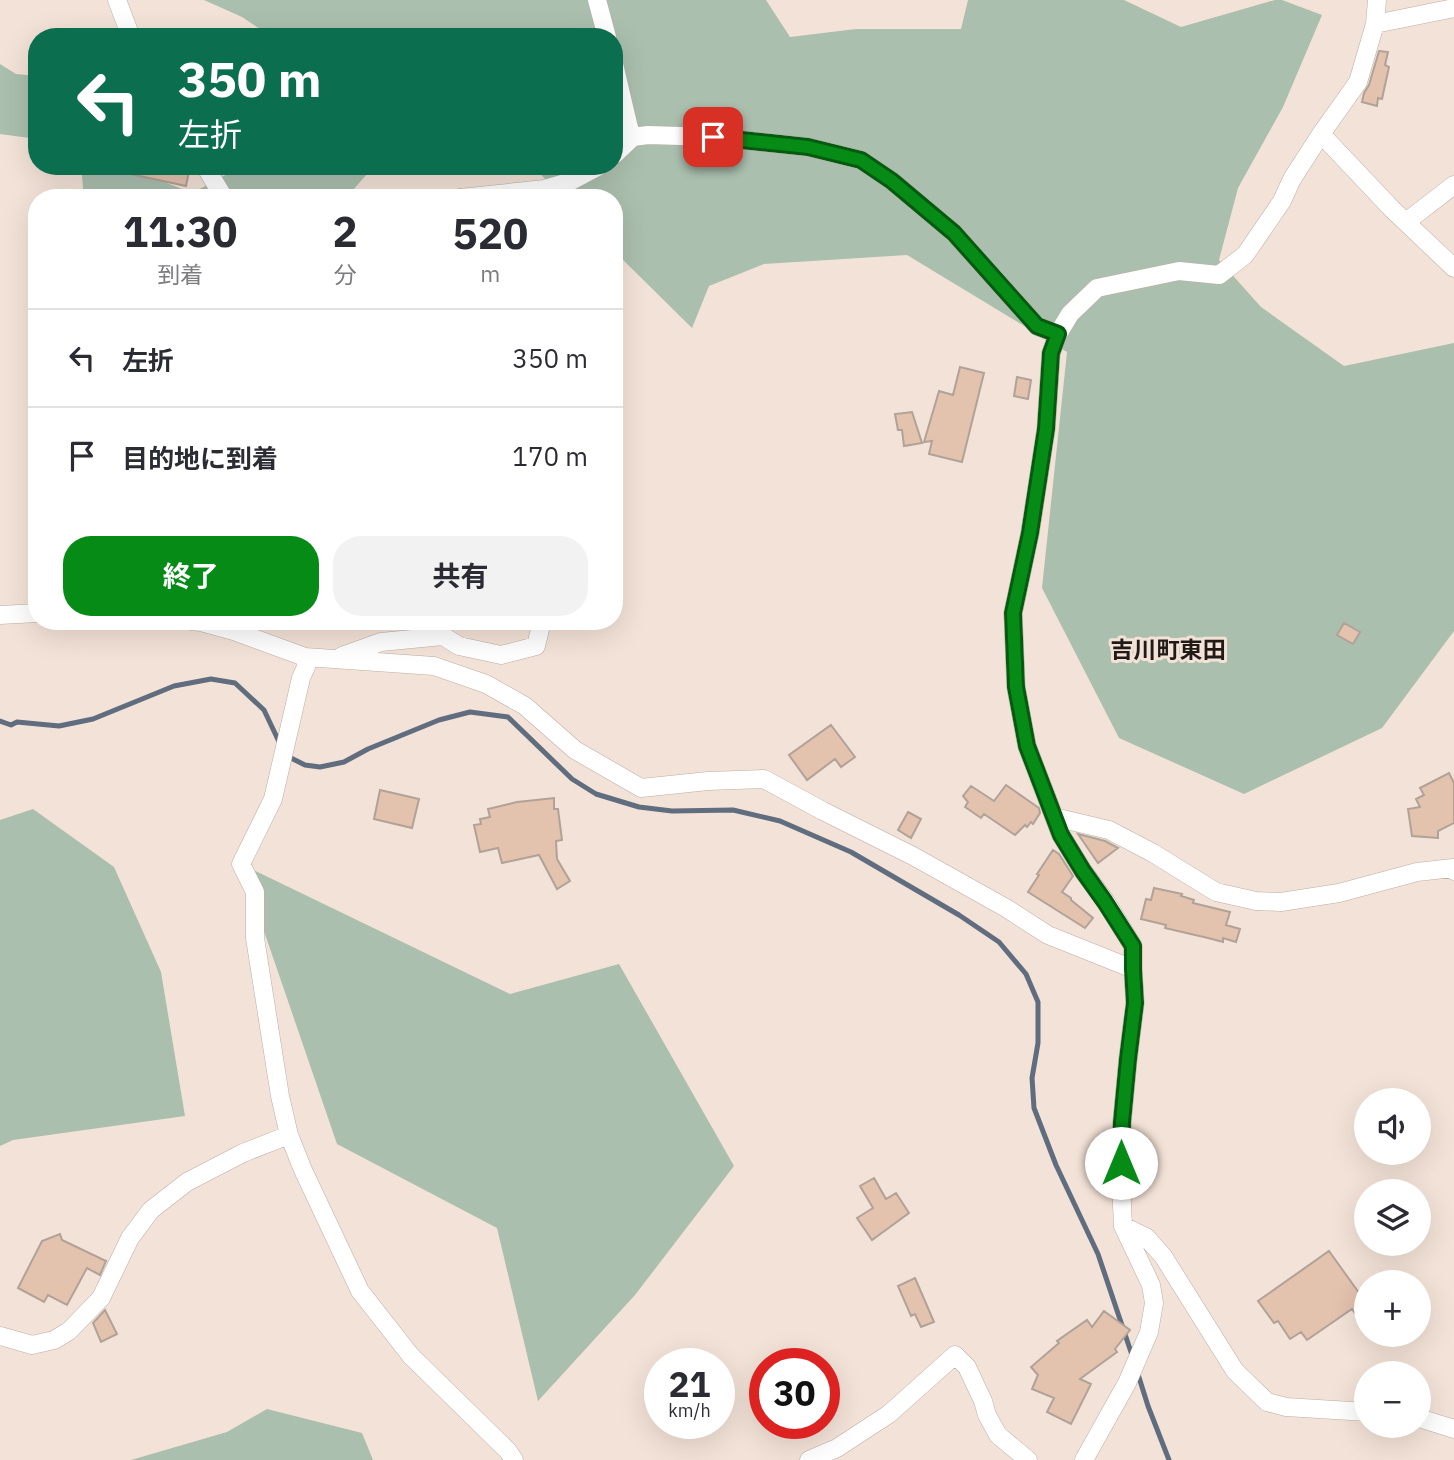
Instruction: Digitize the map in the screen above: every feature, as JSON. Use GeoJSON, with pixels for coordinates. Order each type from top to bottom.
{"type":"FeatureCollection","features":[{"type":"Feature","properties":{"kind":"street"},"geometry":{"type":"LineString","coordinates":[[117,0],[128,28]]}},
{"type":"Feature","properties":{"kind":"street"},"geometry":{"type":"LineString","coordinates":[[597,0],[605,28]]}},
{"type":"Feature","properties":{"kind":"street"},"geometry":{"type":"LineString","coordinates":[[1084,1460],[1127,1383],[1149,1332],[1154,1303],[1151,1285],[1123,1226],[1122,1122],[1135,1003],[1133,946],[1061,835],[1027,746],[1016,687],[1013,613],[1030,533],[1046,429],[1051,353],[1070,314],[1097,288],[1178,271],[1219,275],[1245,255],[1282,201],[1292,179],[1321,134],[1358,82],[1375,24],[1377,0]]}},
{"type":"Feature","properties":{"kind":"street"},"geometry":{"type":"LineString","coordinates":[[1375,24],[1454,8]]}},
{"type":"Feature","properties":{"kind":"street"},"geometry":{"type":"LineString","coordinates":[[623,102],[633,137]]}},
{"type":"Feature","properties":{"kind":"street"},"geometry":{"type":"LineString","coordinates":[[1321,134],[1454,268]]}},
{"type":"Feature","properties":{"kind":"street"},"geometry":{"type":"LineString","coordinates":[[623,146],[633,137],[649,135],[713,137],[808,147],[861,160],[892,181],[954,233],[1037,326],[1058,334]]}},
{"type":"Feature","properties":{"kind":"street"},"geometry":{"type":"LineString","coordinates":[[540,189],[581,175]]}},
{"type":"Feature","properties":{"kind":"street"},"geometry":{"type":"LineString","coordinates":[[1406,222],[1454,185]]}},
{"type":"Feature","properties":{"kind":"street"},"geometry":{"type":"LineString","coordinates":[[0,615],[28,613]]}},
{"type":"Feature","properties":{"kind":"street"},"geometry":{"type":"LineString","coordinates":[[230,630],[305,657],[434,666],[486,684],[525,706],[575,750],[641,788],[764,779],[913,856],[1048,935],[1133,969]]}},
{"type":"Feature","properties":{"kind":"street"},"geometry":{"type":"LineString","coordinates":[[333,659],[381,642],[443,636],[459,646],[501,655],[536,646],[540,630]]}},
{"type":"Feature","properties":{"kind":"street"},"geometry":{"type":"LineString","coordinates":[[305,657],[306,667],[301,678],[273,799],[241,864],[255,892],[256,938],[280,1096],[289,1135],[360,1291],[411,1356],[514,1460]]}},
{"type":"Feature","properties":{"kind":"street"},"geometry":{"type":"LineString","coordinates":[[1054,817],[1109,830],[1153,853],[1216,892],[1256,901],[1281,902],[1339,893],[1417,872],[1453,868],[1454,871]]}},
{"type":"Feature","properties":{"kind":"street"},"geometry":{"type":"LineString","coordinates":[[0,1336],[32,1345],[54,1340],[69,1331],[101,1298],[130,1238],[152,1210],[187,1182],[243,1153],[289,1135]]}},
{"type":"Feature","properties":{"kind":"street"},"geometry":{"type":"LineString","coordinates":[[1123,1226],[1146,1237],[1163,1255],[1235,1371],[1267,1402],[1286,1407],[1354,1411]]}},
{"type":"Feature","properties":{"kind":"street"},"geometry":{"type":"LineString","coordinates":[[809,1460],[837,1448],[889,1415],[955,1355],[967,1367],[998,1435],[1028,1460]]}},
{"type":"Feature","properties":{"kind":"street"},"geometry":{"type":"LineString","coordinates":[[1431,1422],[1454,1429]]}},
{"type":"Feature","properties":{"kind":"green space"},"geometry":{"type":"Polygon","coordinates":[[[204,0],[766,0],[790,37],[856,29],[961,29],[968,0],[1124,0],[1181,27],[1275,0],[1282,0],[1322,15],[1283,107],[1238,188],[1219,260],[1261,307],[1344,366],[1454,343],[1454,631],[1382,728],[1244,794],[1119,738],[1042,588],[1067,352],[907,255],[764,264],[709,286],[692,328],[623,260],[623,189],[555,189],[541,175],[623,175],[623,28],[258,28],[242,17],[204,0]]]}},
{"type":"Feature","properties":{"kind":"green space"},"geometry":{"type":"Polygon","coordinates":[[[0,64],[16,74],[28,75],[28,138],[0,134],[0,64]]]}},
{"type":"Feature","properties":{"kind":"green space"},"geometry":{"type":"Polygon","coordinates":[[[82,175],[151,175],[182,189],[83,189],[82,175]]]}},
{"type":"Feature","properties":{"kind":"green space"},"geometry":{"type":"Polygon","coordinates":[[[226,175],[366,175],[354,189],[199,189],[226,175]]]}},
{"type":"Feature","properties":{"kind":"green space"},"geometry":{"type":"Polygon","coordinates":[[[33,809],[114,867],[161,972],[185,1116],[13,1140],[0,1146],[0,820],[33,809]]]}},
{"type":"Feature","properties":{"kind":"green space"},"geometry":{"type":"Polygon","coordinates":[[[241,864],[510,994],[619,964],[734,1166],[635,1295],[538,1401],[497,1228],[337,1144],[241,864]]]}},
{"type":"Feature","properties":{"kind":"green space"},"geometry":{"type":"Polygon","coordinates":[[[267,1409],[362,1433],[373,1460],[131,1460],[227,1432],[267,1409]]]}},
{"type":"Feature","properties":{"kind":"building"},"geometry":{"type":"Polygon","coordinates":[[[1379,51],[1388,52],[1385,65],[1389,67],[1382,99],[1378,98],[1377,106],[1362,102],[1379,51]]]}},
{"type":"Feature","properties":{"kind":"building"},"geometry":{"type":"Polygon","coordinates":[[[135,175],[188,175],[186,186],[135,175]]]}},
{"type":"Feature","properties":{"kind":"building"},"geometry":{"type":"Polygon","coordinates":[[[960,367],[984,373],[962,462],[929,454],[932,441],[924,442],[939,391],[953,395],[960,367]]]}},
{"type":"Feature","properties":{"kind":"building"},"geometry":{"type":"Polygon","coordinates":[[[1017,377],[1031,380],[1028,399],[1014,396],[1017,377]]]}},
{"type":"Feature","properties":{"kind":"building"},"geometry":{"type":"Polygon","coordinates":[[[912,412],[922,443],[904,446],[902,430],[898,430],[895,414],[912,412]]]}},
{"type":"Feature","properties":{"kind":"building"},"geometry":{"type":"Polygon","coordinates":[[[1344,623],[1360,632],[1353,644],[1337,635],[1344,623]]]}},
{"type":"Feature","properties":{"kind":"building"},"geometry":{"type":"Polygon","coordinates":[[[831,725],[855,757],[841,767],[835,759],[807,780],[789,755],[831,725]]]}},
{"type":"Feature","properties":{"kind":"building"},"geometry":{"type":"Polygon","coordinates":[[[1449,773],[1454,783],[1454,823],[1438,831],[1438,838],[1412,836],[1408,809],[1420,807],[1416,799],[1424,795],[1420,788],[1449,773]]]}},
{"type":"Feature","properties":{"kind":"building"},"geometry":{"type":"Polygon","coordinates":[[[1006,785],[1039,808],[1040,813],[1033,824],[1031,822],[1027,827],[1025,825],[1015,835],[984,814],[981,818],[965,807],[968,802],[963,796],[971,786],[994,801],[1006,785]]]}},
{"type":"Feature","properties":{"kind":"building"},"geometry":{"type":"Polygon","coordinates":[[[380,790],[419,799],[412,828],[374,819],[380,790]]]}},
{"type":"Feature","properties":{"kind":"building"},"geometry":{"type":"Polygon","coordinates":[[[554,798],[562,840],[556,841],[557,859],[570,881],[557,889],[539,855],[502,863],[498,848],[480,852],[474,825],[481,824],[480,819],[490,817],[488,809],[517,802],[554,798]]]}},
{"type":"Feature","properties":{"kind":"building"},"geometry":{"type":"Polygon","coordinates":[[[908,812],[921,819],[911,838],[898,830],[908,812]]]}},
{"type":"Feature","properties":{"kind":"building"},"geometry":{"type":"Polygon","coordinates":[[[1078,834],[1105,841],[1118,848],[1098,863],[1078,834]]]}},
{"type":"Feature","properties":{"kind":"building"},"geometry":{"type":"Polygon","coordinates":[[[1053,850],[1059,854],[1073,876],[1062,892],[1093,918],[1085,928],[1028,892],[1053,850]]]}},
{"type":"Feature","properties":{"kind":"building"},"geometry":{"type":"Polygon","coordinates":[[[1154,888],[1182,894],[1181,896],[1194,900],[1193,903],[1230,912],[1226,925],[1240,929],[1236,942],[1223,938],[1223,942],[1165,928],[1166,925],[1141,919],[1146,899],[1151,900],[1154,888]]]}},
{"type":"Feature","properties":{"kind":"building"},"geometry":{"type":"Polygon","coordinates":[[[874,1178],[886,1199],[896,1193],[909,1213],[872,1240],[857,1218],[873,1208],[860,1186],[874,1178]]]}},
{"type":"Feature","properties":{"kind":"building"},"geometry":{"type":"Polygon","coordinates":[[[60,1234],[62,1240],[106,1261],[100,1275],[87,1268],[67,1305],[48,1295],[44,1302],[18,1288],[42,1241],[60,1234]]]}},
{"type":"Feature","properties":{"kind":"building"},"geometry":{"type":"Polygon","coordinates":[[[1329,1251],[1354,1286],[1354,1312],[1352,1309],[1307,1340],[1301,1332],[1290,1339],[1278,1321],[1274,1323],[1258,1301],[1329,1251]]]}},
{"type":"Feature","properties":{"kind":"building"},"geometry":{"type":"Polygon","coordinates":[[[915,1278],[934,1322],[921,1327],[915,1314],[911,1316],[898,1286],[915,1278]]]}},
{"type":"Feature","properties":{"kind":"building"},"geometry":{"type":"Polygon","coordinates":[[[105,1310],[117,1334],[101,1342],[93,1323],[105,1310]]]}},
{"type":"Feature","properties":{"kind":"building"},"geometry":{"type":"Polygon","coordinates":[[[1104,1311],[1130,1330],[1115,1349],[1117,1352],[1080,1379],[1091,1384],[1071,1424],[1047,1412],[1054,1398],[1032,1389],[1038,1375],[1031,1367],[1059,1343],[1057,1341],[1087,1320],[1092,1327],[1104,1311]]]}},
{"type":"Feature","properties":{"kind":"waterway"},"geometry":{"type":"LineString","coordinates":[[0,721],[11,725],[17,722],[59,726],[93,719],[174,686],[211,679],[235,683],[264,710],[281,746]]}},
{"type":"Feature","properties":{"kind":"waterway"},"geometry":{"type":"LineString","coordinates":[[287,753],[305,765],[320,767],[344,762],[368,749],[439,720],[470,712],[508,717],[572,779],[596,794],[639,807],[672,811],[733,810],[780,821],[851,852],[959,915],[999,942],[1026,974],[1038,1002],[1038,1043],[1032,1078],[1034,1108],[1056,1165],[1098,1254],[1133,1358]]}},
{"type":"Feature","properties":{"kind":"waterway"},"geometry":{"type":"LineString","coordinates":[[1137,1371],[1169,1460]]}},
{"type":"Feature","properties":{"kind":"district","name":"吉川町東田"},"geometry":{"type":"Point","coordinates":[1168,649]}},
{"type":"Feature","properties":{"kind":"route"},"geometry":{"type":"LineString","coordinates":[[713,137],[808,147],[861,160],[892,181],[954,233],[1037,326],[1058,334],[1051,353],[1046,429],[1030,533],[1013,613],[1016,687],[1027,746],[1061,835],[1133,946],[1135,1003],[1122,1122],[1121,1163]]}}]}
